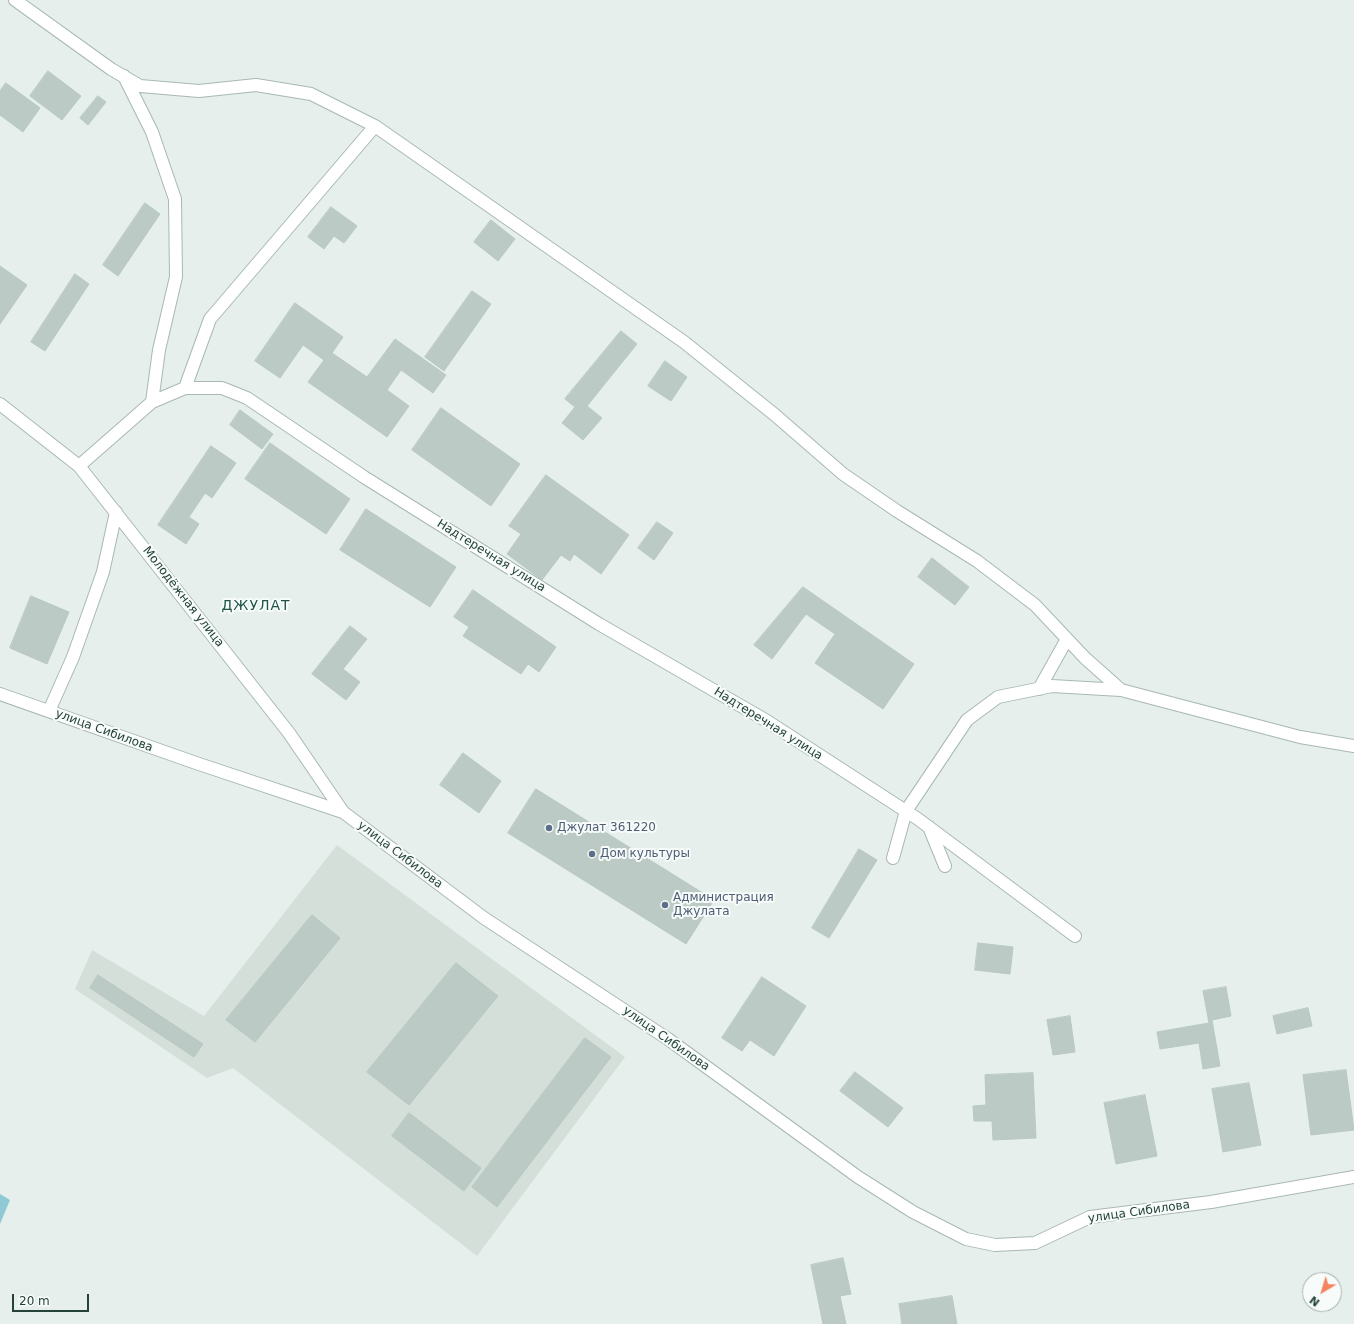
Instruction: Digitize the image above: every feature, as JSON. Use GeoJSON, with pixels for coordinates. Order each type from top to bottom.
{"type":"FeatureCollection","features":[{"type":"Feature","properties":{"kind":"street"},"geometry":{"type":"LineString","coordinates":[[15,0],[111,69],[140,86],[199,91],[256,85],[311,94],[375,126],[684,342],[775,415],[843,474],[897,511],[977,561],[1034,606],[1085,658],[1121,690]]}},
{"type":"Feature","properties":{"kind":"street"},"geometry":{"type":"LineString","coordinates":[[124,76],[152,132],[175,199],[176,277],[159,350],[152,402]]}},
{"type":"Feature","properties":{"kind":"street"},"geometry":{"type":"LineString","coordinates":[[185,388],[210,319],[375,126]]}},
{"type":"Feature","properties":{"kind":"street","name":"Надтеречная улица"},"geometry":{"type":"LineString","coordinates":[[79,466],[152,402],[185,388],[222,388],[247,398],[364,477],[600,624],[766,721],[906,811],[1075,936]]}},
{"type":"Feature","properties":{"kind":"street","name":"Молодёжная улица"},"geometry":{"type":"LineString","coordinates":[[0,404],[79,466],[289,733],[343,812]]}},
{"type":"Feature","properties":{"kind":"street"},"geometry":{"type":"LineString","coordinates":[[49,711],[73,658],[103,572],[116,512]]}},
{"type":"Feature","properties":{"kind":"street"},"geometry":{"type":"LineString","coordinates":[[1039,689],[1067,639]]}},
{"type":"Feature","properties":{"kind":"street"},"geometry":{"type":"LineString","coordinates":[[893,858],[906,811],[967,720],[998,697],[1052,686],[1121,690],[1300,738],[1354,746]]}},
{"type":"Feature","properties":{"kind":"street","name":"улица Сибилова"},"geometry":{"type":"LineString","coordinates":[[0,694],[203,766],[343,812],[484,918],[668,1039],[858,1177],[913,1212],[966,1239],[995,1245],[1035,1243],[1090,1217],[1211,1202],[1354,1177]]}},
{"type":"Feature","properties":{"kind":"street"},"geometry":{"type":"LineString","coordinates":[[928,826],[945,866]]}},
{"type":"Feature","properties":{"kind":"shaded area"},"geometry":{"type":"Polygon","coordinates":[[[337,845],[625,1057],[477,1256],[233,1068],[207,1078],[75,989],[92,950],[204,1016],[337,845]]]}},
{"type":"Feature","properties":{"kind":"water"},"geometry":{"type":"Polygon","coordinates":[[[0,1194],[10,1200],[0,1224],[0,1194]]]}},
{"type":"Feature","properties":{"kind":"building"},"geometry":{"type":"Polygon","coordinates":[[[48,71],[81,96],[62,120],[30,96],[48,71]]]}},
{"type":"Feature","properties":{"kind":"building"},"geometry":{"type":"Polygon","coordinates":[[[6,83],[40,108],[23,132],[0,115],[0,91],[6,83]]]}},
{"type":"Feature","properties":{"kind":"building"},"geometry":{"type":"Polygon","coordinates":[[[98,96],[106,102],[88,125],[80,118],[98,96]]]}},
{"type":"Feature","properties":{"kind":"building"},"geometry":{"type":"Polygon","coordinates":[[[145,203],[160,214],[118,276],[103,265],[145,203]]]}},
{"type":"Feature","properties":{"kind":"building"},"geometry":{"type":"Polygon","coordinates":[[[331,207],[357,226],[344,243],[334,236],[324,249],[308,237],[331,207]]]}},
{"type":"Feature","properties":{"kind":"building"},"geometry":{"type":"Polygon","coordinates":[[[491,220],[515,239],[498,261],[474,242],[491,220]]]}},
{"type":"Feature","properties":{"kind":"building"},"geometry":{"type":"Polygon","coordinates":[[[0,266],[27,285],[0,324],[0,266]]]}},
{"type":"Feature","properties":{"kind":"building"},"geometry":{"type":"Polygon","coordinates":[[[75,274],[89,284],[45,351],[31,342],[75,274]]]}},
{"type":"Feature","properties":{"kind":"building"},"geometry":{"type":"Polygon","coordinates":[[[472,291],[491,304],[444,371],[425,357],[472,291]]]}},
{"type":"Feature","properties":{"kind":"building"},"geometry":{"type":"Polygon","coordinates":[[[295,303],[343,337],[332,353],[367,377],[395,339],[446,375],[433,393],[401,370],[387,390],[409,406],[387,437],[308,382],[324,360],[303,345],[280,378],[255,361],[295,303]]]}},
{"type":"Feature","properties":{"kind":"building"},"geometry":{"type":"Polygon","coordinates":[[[621,331],[637,344],[587,406],[602,418],[583,440],[562,423],[575,407],[565,399],[621,331]]]}},
{"type":"Feature","properties":{"kind":"building"},"geometry":{"type":"Polygon","coordinates":[[[665,361],[687,377],[671,401],[648,386],[665,361]]]}},
{"type":"Feature","properties":{"kind":"building"},"geometry":{"type":"Polygon","coordinates":[[[441,408],[520,464],[491,506],[412,450],[441,408]]]}},
{"type":"Feature","properties":{"kind":"building"},"geometry":{"type":"Polygon","coordinates":[[[240,410],[273,434],[262,449],[230,425],[240,410]]]}},
{"type":"Feature","properties":{"kind":"building"},"geometry":{"type":"Polygon","coordinates":[[[270,443],[350,499],[326,534],[245,479],[270,443]]]}},
{"type":"Feature","properties":{"kind":"building"},"geometry":{"type":"Polygon","coordinates":[[[211,446],[236,463],[212,498],[205,493],[189,517],[199,524],[186,544],[158,525],[211,446]]]}},
{"type":"Feature","properties":{"kind":"building"},"geometry":{"type":"Polygon","coordinates":[[[546,475],[629,535],[601,574],[574,554],[570,561],[561,555],[542,580],[507,554],[521,534],[509,526],[546,475]]]}},
{"type":"Feature","properties":{"kind":"building"},"geometry":{"type":"Polygon","coordinates":[[[366,509],[456,567],[430,607],[340,550],[366,509]]]}},
{"type":"Feature","properties":{"kind":"building"},"geometry":{"type":"Polygon","coordinates":[[[657,522],[673,533],[654,560],[638,548],[657,522]]]}},
{"type":"Feature","properties":{"kind":"building"},"geometry":{"type":"Polygon","coordinates":[[[932,558],[969,587],[955,605],[918,577],[932,558]]]}},
{"type":"Feature","properties":{"kind":"building"},"geometry":{"type":"Polygon","coordinates":[[[803,587],[914,664],[883,709],[815,663],[835,634],[806,614],[772,659],[754,645],[803,587]]]}},
{"type":"Feature","properties":{"kind":"building"},"geometry":{"type":"Polygon","coordinates":[[[473,590],[556,647],[539,672],[528,664],[521,674],[463,636],[469,627],[454,617],[473,590]]]}},
{"type":"Feature","properties":{"kind":"building"},"geometry":{"type":"Polygon","coordinates":[[[31,596],[69,612],[47,664],[10,648],[31,596]]]}},
{"type":"Feature","properties":{"kind":"building"},"geometry":{"type":"Polygon","coordinates":[[[350,626],[367,639],[343,669],[360,682],[346,700],[312,674],[350,626]]]}},
{"type":"Feature","properties":{"kind":"building"},"geometry":{"type":"Polygon","coordinates":[[[463,753],[501,781],[479,813],[440,785],[463,753]]]}},
{"type":"Feature","properties":{"kind":"building"},"geometry":{"type":"Polygon","coordinates":[[[536,789],[714,900],[686,944],[508,833],[536,789]]]}},
{"type":"Feature","properties":{"kind":"building"},"geometry":{"type":"Polygon","coordinates":[[[859,849],[877,860],[829,938],[812,928],[859,849]]]}},
{"type":"Feature","properties":{"kind":"building"},"geometry":{"type":"Polygon","coordinates":[[[312,915],[340,938],[255,1042],[226,1020],[312,915]]]}},
{"type":"Feature","properties":{"kind":"building"},"geometry":{"type":"Polygon","coordinates":[[[978,943],[1013,947],[1010,974],[975,970],[978,943]]]}},
{"type":"Feature","properties":{"kind":"building"},"geometry":{"type":"Polygon","coordinates":[[[456,963],[498,996],[409,1105],[367,1072],[456,963]]]}},
{"type":"Feature","properties":{"kind":"building"},"geometry":{"type":"Polygon","coordinates":[[[98,975],[203,1044],[194,1057],[90,988],[98,975]]]}},
{"type":"Feature","properties":{"kind":"building"},"geometry":{"type":"Polygon","coordinates":[[[762,977],[806,1006],[774,1056],[750,1040],[742,1051],[722,1038],[762,977]]]}},
{"type":"Feature","properties":{"kind":"building"},"geometry":{"type":"Polygon","coordinates":[[[1226,987],[1231,1016],[1212,1020],[1220,1066],[1203,1069],[1199,1043],[1160,1049],[1157,1032],[1209,1023],[1203,991],[1226,987]]]}},
{"type":"Feature","properties":{"kind":"building"},"geometry":{"type":"Polygon","coordinates":[[[1308,1008],[1312,1026],[1277,1034],[1273,1016],[1308,1008]]]}},
{"type":"Feature","properties":{"kind":"building"},"geometry":{"type":"Polygon","coordinates":[[[1070,1016],[1075,1052],[1053,1055],[1047,1020],[1070,1016]]]}},
{"type":"Feature","properties":{"kind":"building"},"geometry":{"type":"Polygon","coordinates":[[[585,1038],[611,1057],[497,1207],[472,1187],[585,1038]]]}},
{"type":"Feature","properties":{"kind":"building"},"geometry":{"type":"Polygon","coordinates":[[[1346,1070],[1354,1130],[1311,1135],[1303,1075],[1346,1070]]]}},
{"type":"Feature","properties":{"kind":"building"},"geometry":{"type":"Polygon","coordinates":[[[855,1072],[903,1108],[888,1127],[840,1091],[855,1072]]]}},
{"type":"Feature","properties":{"kind":"building"},"geometry":{"type":"Polygon","coordinates":[[[1033,1073],[1036,1138],[993,1140],[992,1121],[974,1121],[973,1106],[986,1105],[985,1075],[1033,1073]]]}},
{"type":"Feature","properties":{"kind":"building"},"geometry":{"type":"Polygon","coordinates":[[[1249,1083],[1261,1145],[1223,1152],[1212,1089],[1249,1083]]]}},
{"type":"Feature","properties":{"kind":"building"},"geometry":{"type":"Polygon","coordinates":[[[1145,1095],[1157,1156],[1116,1164],[1104,1103],[1145,1095]]]}},
{"type":"Feature","properties":{"kind":"building"},"geometry":{"type":"Polygon","coordinates":[[[409,1113],[481,1168],[464,1191],[392,1136],[409,1113]]]}},
{"type":"Feature","properties":{"kind":"building"},"geometry":{"type":"Polygon","coordinates":[[[843,1258],[851,1294],[840,1296],[846,1324],[823,1324],[811,1265],[843,1258]]]}},
{"type":"Feature","properties":{"kind":"building"},"geometry":{"type":"Polygon","coordinates":[[[952,1296],[957,1324],[902,1324],[899,1304],[952,1296]]]}},
{"type":"Feature","properties":{"kind":"place","name":"Джулат 361220"},"geometry":{"type":"Point","coordinates":[549,828]}},
{"type":"Feature","properties":{"kind":"place","name":"Дом культуры"},"geometry":{"type":"Point","coordinates":[592,854]}},
{"type":"Feature","properties":{"kind":"place","name":"Администрация Джулата"},"geometry":{"type":"Point","coordinates":[665,905]}},
{"type":"Feature","properties":{"kind":"district","name":"ДЖУЛАТ"},"geometry":{"type":"Point","coordinates":[256,606]}}]}
